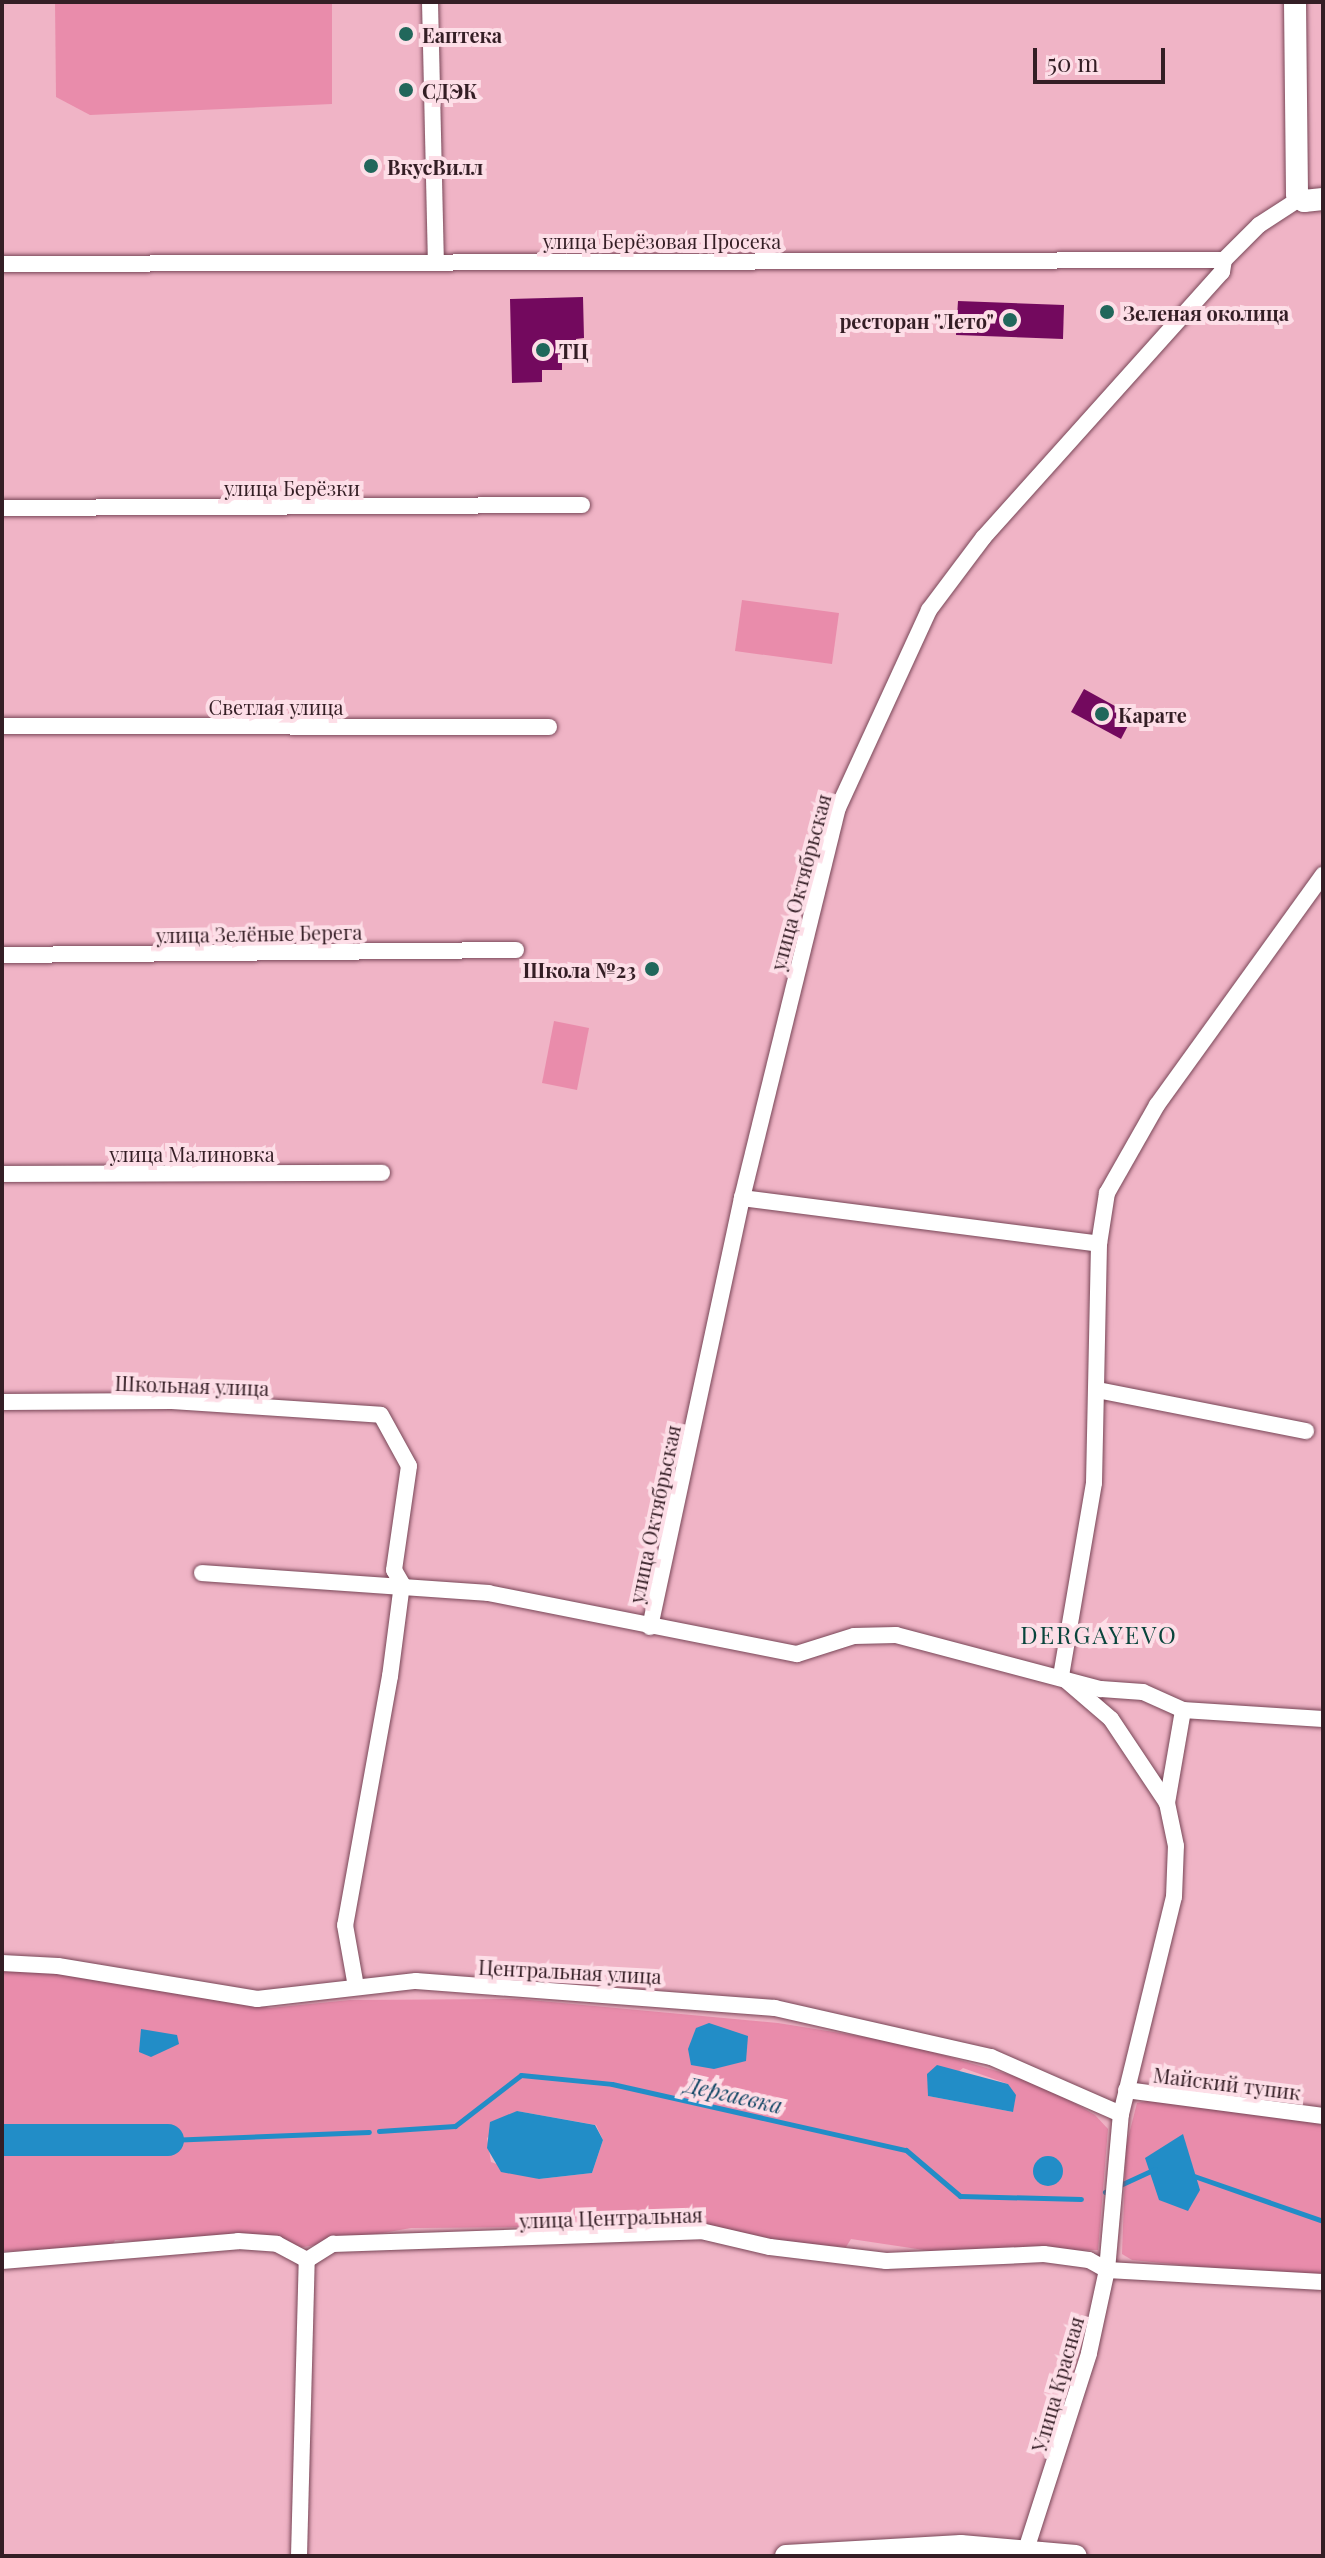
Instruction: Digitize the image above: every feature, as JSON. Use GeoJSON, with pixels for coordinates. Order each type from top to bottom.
{"type":"FeatureCollection","features":[{"type":"Feature","properties":{"kind":"main road"},"geometry":{"type":"LineString","coordinates":[[1295,2],[1308,195]]}},
{"type":"Feature","properties":{"kind":"main road"},"geometry":{"type":"LineString","coordinates":[[786,2556],[897,2546],[1076,2556]]}},
{"type":"Feature","properties":{"kind":"street"},"geometry":{"type":"LineString","coordinates":[[430,2],[436,261]]}},
{"type":"Feature","properties":{"kind":"street"},"geometry":{"type":"LineString","coordinates":[[1224,260],[1259,225],[1308,195]]}},
{"type":"Feature","properties":{"kind":"street","name":"улица Берёзовая Просека"},"geometry":{"type":"LineString","coordinates":[[2,264],[1224,260]]}},
{"type":"Feature","properties":{"kind":"street","name":"улица Октябрьская"},"geometry":{"type":"LineString","coordinates":[[650,1627],[742,1198],[838,808],[929,610],[983,538],[1222,272],[1224,260]]}},
{"type":"Feature","properties":{"kind":"street","name":"улица Берёзки"},"geometry":{"type":"LineString","coordinates":[[2,508],[582,505]]}},
{"type":"Feature","properties":{"kind":"street","name":"Светлая улица"},"geometry":{"type":"LineString","coordinates":[[2,726],[549,727]]}},
{"type":"Feature","properties":{"kind":"street"},"geometry":{"type":"LineString","coordinates":[[1061,1676],[1094,1483],[1099,1244],[1107,1193],[1157,1105],[1323,875]]}},
{"type":"Feature","properties":{"kind":"street","name":"улица Зелёные Берега"},"geometry":{"type":"LineString","coordinates":[[2,955],[516,950]]}},
{"type":"Feature","properties":{"kind":"street","name":"улица Малиновка"},"geometry":{"type":"LineString","coordinates":[[2,1174],[382,1173]]}},
{"type":"Feature","properties":{"kind":"street"},"geometry":{"type":"LineString","coordinates":[[742,1198],[1099,1244]]}},
{"type":"Feature","properties":{"kind":"street"},"geometry":{"type":"LineString","coordinates":[[1097,1390],[1306,1431]]}},
{"type":"Feature","properties":{"kind":"street","name":"Школьная улица"},"geometry":{"type":"LineString","coordinates":[[2,1402],[172,1401],[381,1415],[409,1466],[394,1570],[402,1584]]}},
{"type":"Feature","properties":{"kind":"street"},"geometry":{"type":"LineString","coordinates":[[202,1573],[402,1584],[488,1593],[797,1654],[854,1636],[896,1635],[1101,1689],[1143,1692],[1183,1710],[1323,1719]]}},
{"type":"Feature","properties":{"kind":"street"},"geometry":{"type":"LineString","coordinates":[[356,1987],[345,1925],[402,1584]]}},
{"type":"Feature","properties":{"kind":"street"},"geometry":{"type":"LineString","coordinates":[[1061,1676],[1111,1719],[1167,1803]]}},
{"type":"Feature","properties":{"kind":"street"},"geometry":{"type":"LineString","coordinates":[[1167,1803],[1183,1710]]}},
{"type":"Feature","properties":{"kind":"street","name":"Улица Красная"},"geometry":{"type":"LineString","coordinates":[[1026,2553],[1089,2353],[1107,2270],[1121,2114],[1174,1897],[1176,1846],[1167,1803]]}},
{"type":"Feature","properties":{"kind":"street","name":"Центральная улица"},"geometry":{"type":"LineString","coordinates":[[2,1963],[58,1966],[257,1999],[416,1981],[775,2008],[991,2057],[1121,2114]]}},
{"type":"Feature","properties":{"kind":"street","name":"Майский тупик"},"geometry":{"type":"LineString","coordinates":[[1126,2090],[1323,2116]]}},
{"type":"Feature","properties":{"kind":"street","name":"улица Центральная"},"geometry":{"type":"LineString","coordinates":[[307,2260],[333,2244],[701,2231],[770,2247],[886,2261],[1044,2254],[1089,2260],[1107,2270],[1323,2282]]}},
{"type":"Feature","properties":{"kind":"street"},"geometry":{"type":"LineString","coordinates":[[2,2261],[238,2241],[277,2244],[307,2260],[299,2556]]}},
{"type":"Feature","properties":{"kind":"shaded area"},"geometry":{"type":"Polygon","coordinates":[[[55,2],[332,2],[332,104],[90,115],[56,97],[55,2]]]}},
{"type":"Feature","properties":{"kind":"shaded area"},"geometry":{"type":"Polygon","coordinates":[[[742,600],[839,613],[832,664],[735,651],[742,600]]]}},
{"type":"Feature","properties":{"kind":"shaded area"},"geometry":{"type":"Polygon","coordinates":[[[554,1021],[589,1028],[577,1090],[542,1083],[554,1021]]]}},
{"type":"Feature","properties":{"kind":"shaded area"},"geometry":{"type":"Polygon","coordinates":[[[2,1964],[270,2008],[350,2000],[519,1999],[778,2023],[902,2043],[1041,2084],[1095,2115],[1108,2129],[1098,2250],[944,2253],[851,2239],[846,2247],[796,2244],[713,2226],[411,2228],[298,2248],[115,2240],[111,2248],[2,2251],[2,1964]],[[963,2068],[928,2096],[1013,2112],[1008,2084],[963,2068]],[[517,2111],[487,2138],[491,2162],[539,2179],[592,2173],[603,2140],[596,2125],[517,2111]]]}},
{"type":"Feature","properties":{"kind":"shaded area"},"geometry":{"type":"Polygon","coordinates":[[[1156,2099],[1323,2120],[1323,2279],[1132,2260],[1122,2254],[1126,2146],[1137,2103],[1156,2099]]]}},
{"type":"Feature","properties":{"kind":"water"},"geometry":{"type":"Polygon","coordinates":[[[709,2023],[748,2036],[746,2061],[714,2069],[691,2065],[688,2049],[696,2028],[709,2023]]]}},
{"type":"Feature","properties":{"kind":"water"},"geometry":{"type":"Polygon","coordinates":[[[141,2029],[177,2035],[179,2044],[151,2057],[139,2052],[141,2029]]]}},
{"type":"Feature","properties":{"kind":"water"},"geometry":{"type":"Polygon","coordinates":[[[937,2065],[1008,2084],[1016,2095],[1013,2112],[928,2096],[927,2074],[937,2065]]]}},
{"type":"Feature","properties":{"kind":"water"},"geometry":{"type":"Polygon","coordinates":[[[517,2111],[595,2125],[603,2140],[592,2173],[539,2179],[501,2172],[487,2148],[490,2122],[517,2111]]]}},
{"type":"Feature","properties":{"kind":"water"},"geometry":{"type":"Polygon","coordinates":[[[1183,2134],[1200,2190],[1188,2211],[1159,2200],[1145,2158],[1183,2134]]]}},
{"type":"Feature","properties":{"kind":"water"},"geometry":{"type":"Polygon","coordinates":[[[1048,2156],[1058,2161],[1063,2171],[1058,2181],[1048,2186],[1038,2181],[1033,2171],[1038,2161],[1048,2156]]]}},
{"type":"Feature","properties":{"kind":"building","name":"ТЦ"},"geometry":{"type":"Polygon","coordinates":[[[583,297],[584,338],[576,339],[576,361],[562,361],[562,370],[542,370],[542,382],[512,383],[510,299],[583,297]]]}},
{"type":"Feature","properties":{"kind":"building","name":"ресторан \"Лето\""},"geometry":{"type":"Polygon","coordinates":[[[958,301],[1064,305],[1063,339],[956,335],[958,301]]]}},
{"type":"Feature","properties":{"kind":"building","name":"Карате"},"geometry":{"type":"Polygon","coordinates":[[[1084,689],[1133,716],[1121,739],[1071,712],[1084,689]]]}},
{"type":"Feature","properties":{"kind":"waterway","name":"Дергаевка"},"geometry":{"type":"LineString","coordinates":[[379,2131],[455,2126],[521,2075],[612,2084],[906,2150],[960,2196],[1081,2199]]}},
{"type":"Feature","properties":{"kind":"waterway","name":"Дергаевка"},"geometry":{"type":"LineString","coordinates":[[168,2140],[369,2132]]}},
{"type":"Feature","properties":{"kind":"waterway"},"geometry":{"type":"LineString","coordinates":[[2,2140],[168,2140]]}},
{"type":"Feature","properties":{"kind":"waterway","name":"Дергаевка"},"geometry":{"type":"LineString","coordinates":[[1105,2192],[1155,2169]]}},
{"type":"Feature","properties":{"kind":"waterway"},"geometry":{"type":"LineString","coordinates":[[1194,2176],[1323,2221]]}},
{"type":"Feature","properties":{"kind":"place","name":"Еаптека"},"geometry":{"type":"Point","coordinates":[406,34]}},
{"type":"Feature","properties":{"kind":"place","name":"СДЭК"},"geometry":{"type":"Point","coordinates":[406,90]}},
{"type":"Feature","properties":{"kind":"place","name":"ВкусВилл"},"geometry":{"type":"Point","coordinates":[371,166]}},
{"type":"Feature","properties":{"kind":"place","name":"Зеленая околица"},"geometry":{"type":"Point","coordinates":[1107,312]}},
{"type":"Feature","properties":{"kind":"place","name":"ресторан \"Лето\""},"geometry":{"type":"Point","coordinates":[1010,320]}},
{"type":"Feature","properties":{"kind":"place","name":"ТЦ"},"geometry":{"type":"Point","coordinates":[543,350]}},
{"type":"Feature","properties":{"kind":"place","name":"Карате"},"geometry":{"type":"Point","coordinates":[1102,714]}},
{"type":"Feature","properties":{"kind":"place","name":"Школа №23"},"geometry":{"type":"Point","coordinates":[652,969]}},
{"type":"Feature","properties":{"kind":"district","name":"DERGAYEVO"},"geometry":{"type":"Point","coordinates":[1099,1635]}}]}
